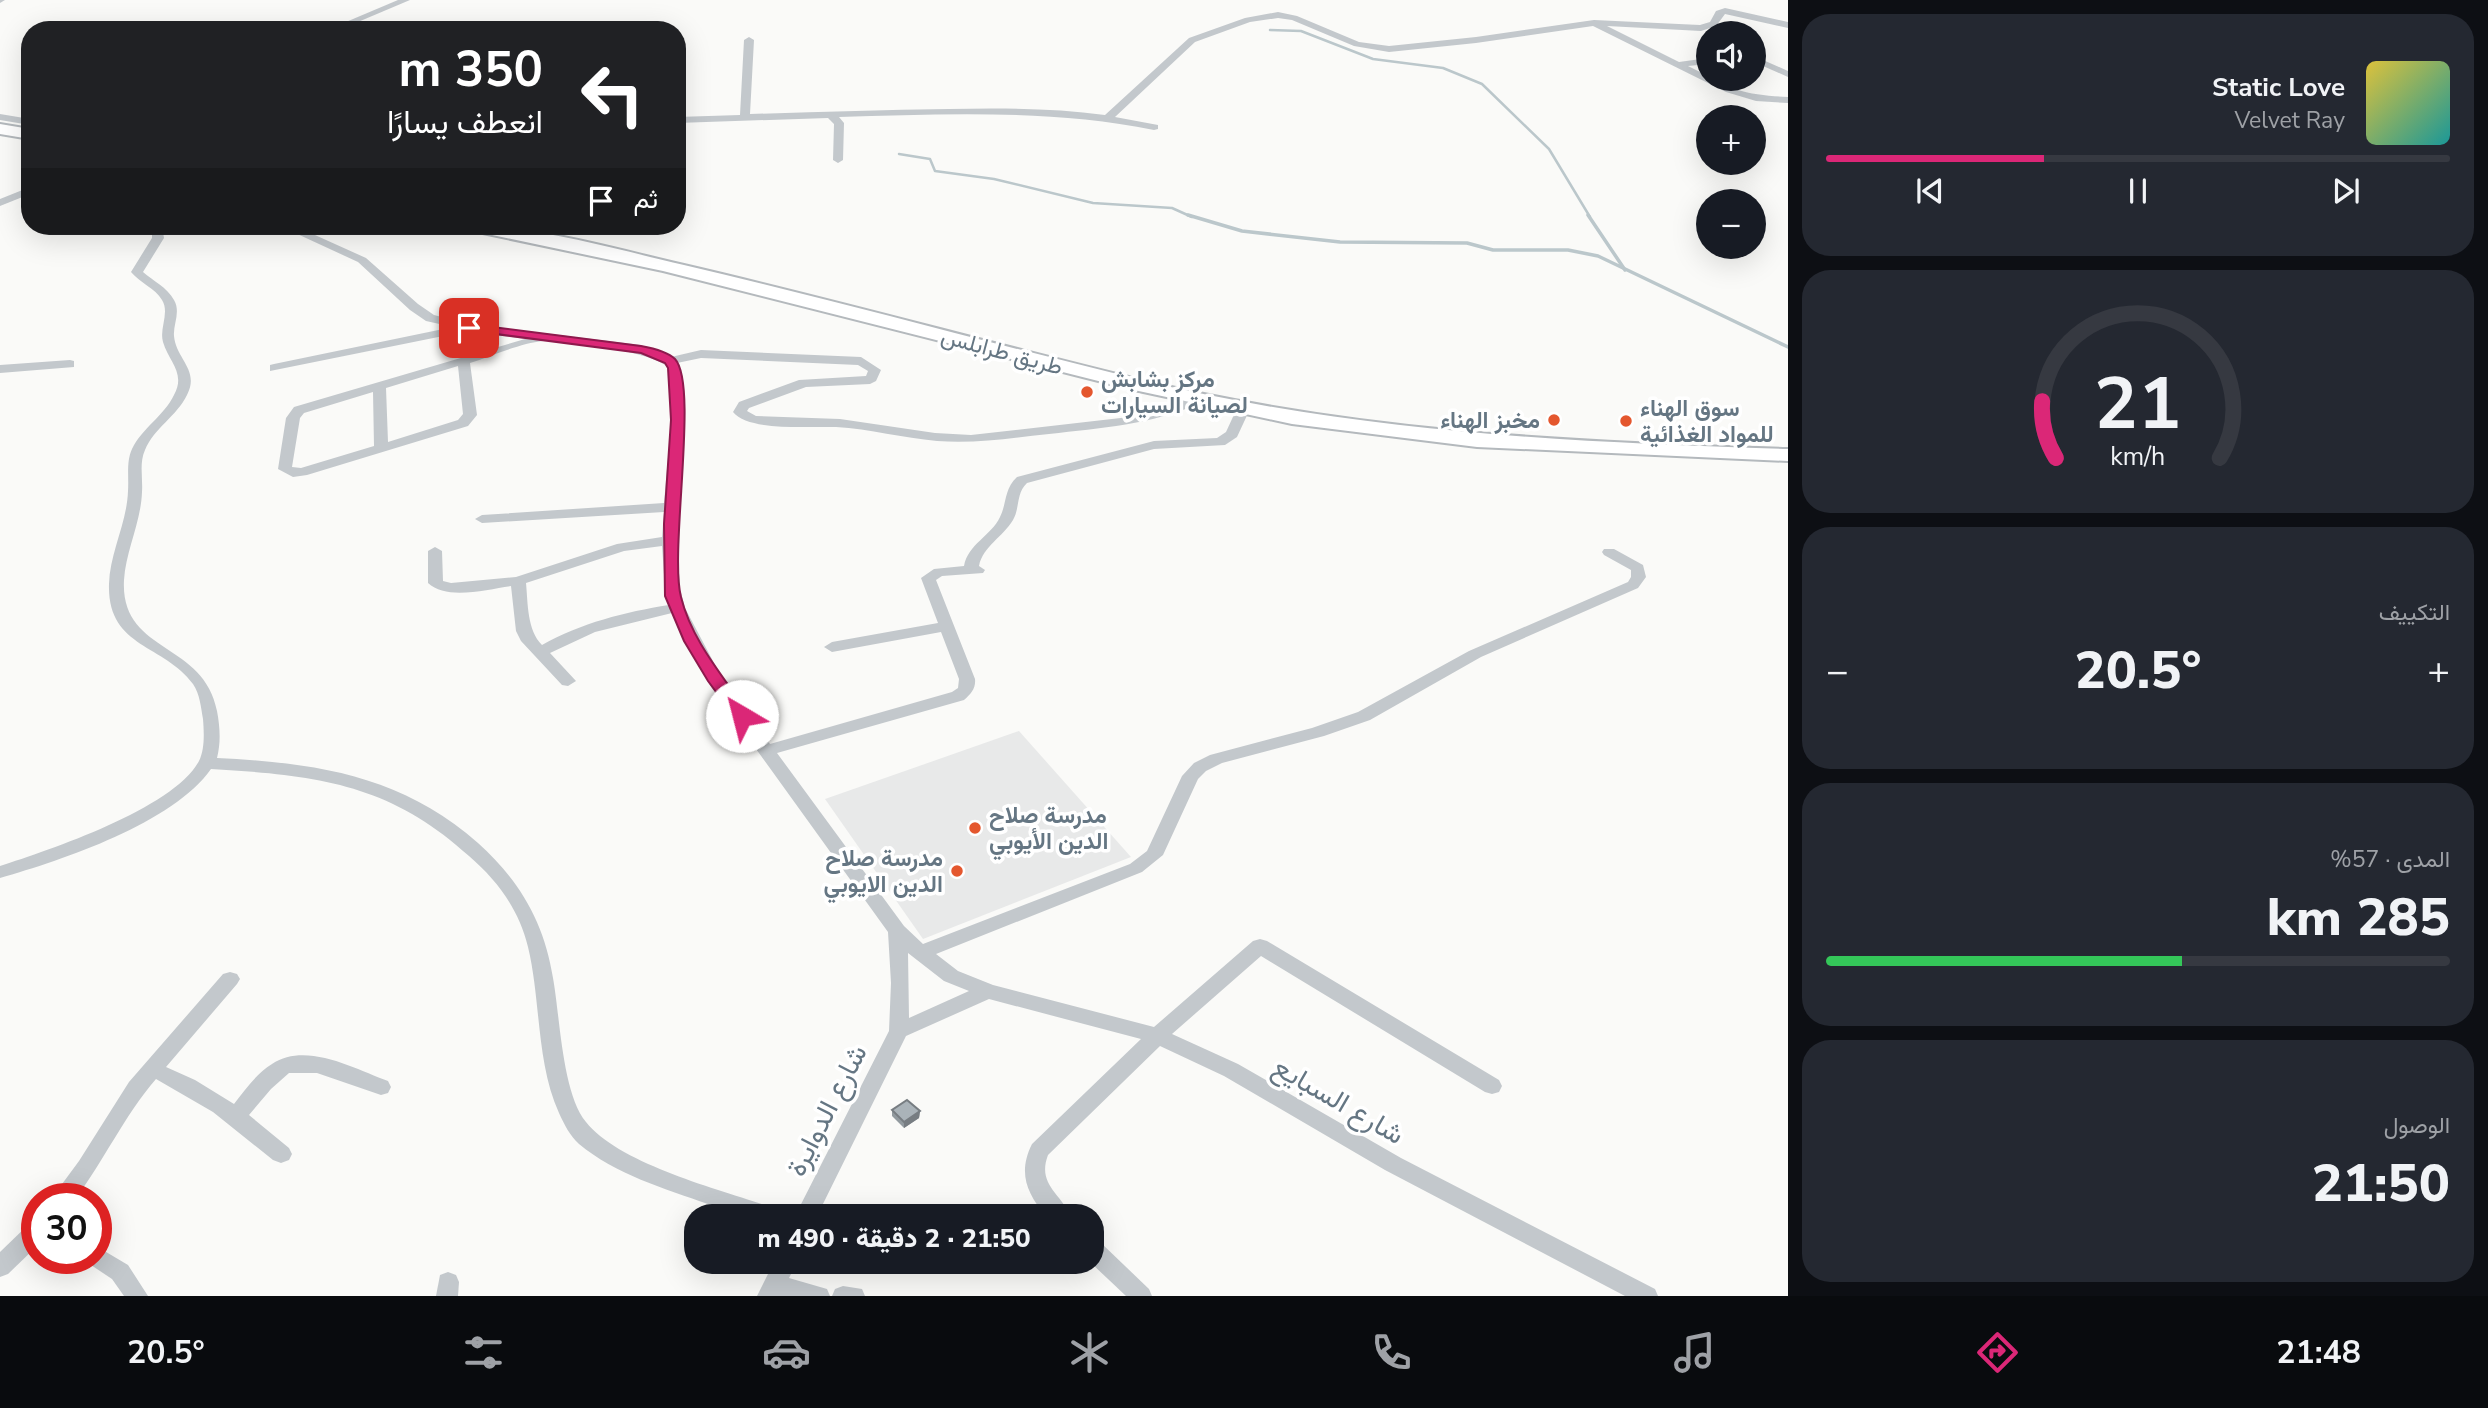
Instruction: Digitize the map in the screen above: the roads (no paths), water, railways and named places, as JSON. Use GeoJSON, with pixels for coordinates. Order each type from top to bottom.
{"type":"FeatureCollection","features":[{"type":"Feature","properties":{"kind":"highway"},"geometry":{"type":"LineString","coordinates":[[4,133],[21,140]]}},
{"type":"Feature","properties":{"kind":"highway","name":"طريق طرابلس"},"geometry":{"type":"LineString","coordinates":[[514,235],[743,285],[1195,400],[1243,409],[1362,429],[1508,444],[1788,455]]}},
{"type":"Feature","properties":{"kind":"highway"},"geometry":{"type":"LineString","coordinates":[[564,235],[724,270],[1191,388],[1281,405],[1483,431],[1731,444],[1751,454]]}},
{"type":"Feature","properties":{"kind":"street"},"geometry":{"type":"LineString","coordinates":[[354,21],[406,0]]}},
{"type":"Feature","properties":{"kind":"street"},"geometry":{"type":"LineString","coordinates":[[1109,117],[1192,40],[1269,15],[1294,18],[1357,44],[1389,49],[1594,23],[1701,28],[1713,23],[1719,13],[1725,11],[1788,25]]}},
{"type":"Feature","properties":{"kind":"street"},"geometry":{"type":"LineString","coordinates":[[1594,23],[1676,65],[1744,95],[1788,100]]}},
{"type":"Feature","properties":{"kind":"street"},"geometry":{"type":"LineString","coordinates":[[745,117],[749,40]]}},
{"type":"Feature","properties":{"kind":"street"},"geometry":{"type":"LineString","coordinates":[[1676,65],[1696,62]]}},
{"type":"Feature","properties":{"kind":"street"},"geometry":{"type":"LineString","coordinates":[[1766,64],[1788,74]]}},
{"type":"Feature","properties":{"kind":"street"},"geometry":{"type":"LineString","coordinates":[[686,120],[830,113],[1025,110],[1109,117],[1154,127]]}},
{"type":"Feature","properties":{"kind":"street"},"geometry":{"type":"LineString","coordinates":[[830,113],[839,123],[838,160]]}},
{"type":"Feature","properties":{"kind":"street"},"geometry":{"type":"LineString","coordinates":[[0,117],[21,120]]}},
{"type":"Feature","properties":{"kind":"street"},"geometry":{"type":"LineString","coordinates":[[0,203],[21,194]]}},
{"type":"Feature","properties":{"kind":"street"},"geometry":{"type":"LineString","coordinates":[[0,872],[72,848],[112,830],[170,798],[196,777],[207,763],[212,723],[200,681],[185,667],[138,635],[126,623],[118,607],[117,575],[135,494],[137,452],[175,404],[185,379],[184,369],[169,342],[172,308],[169,300],[138,272],[140,263],[160,235]]}},
{"type":"Feature","properties":{"kind":"street"},"geometry":{"type":"LineString","coordinates":[[306,235],[362,260],[421,313],[443,322],[469,328],[641,349],[670,361],[674,368],[678,420],[671,540],[673,596],[692,641],[716,681],[897,931],[901,983],[899,1031],[988,991]]}},
{"type":"Feature","properties":{"kind":"street"},"geometry":{"type":"LineString","coordinates":[[274,368],[469,328]]}},
{"type":"Feature","properties":{"kind":"street"},"geometry":{"type":"LineString","coordinates":[[464,362],[470,411],[467,419],[454,426],[302,472],[293,473],[285,469],[293,418],[299,410],[542,337]]}},
{"type":"Feature","properties":{"kind":"street"},"geometry":{"type":"LineString","coordinates":[[670,361],[701,354],[861,361],[875,370],[871,378],[865,381],[796,385],[744,405],[740,412],[756,420],[858,425],[936,437],[992,438],[1138,420],[1169,412],[1195,400]]}},
{"type":"Feature","properties":{"kind":"street"},"geometry":{"type":"LineString","coordinates":[[0,369],[70,364]]}},
{"type":"Feature","properties":{"kind":"street"},"geometry":{"type":"LineString","coordinates":[[379,386],[382,447]]}},
{"type":"Feature","properties":{"kind":"street"},"geometry":{"type":"LineString","coordinates":[[768,750],[949,699],[965,691],[968,686],[967,679],[928,578],[939,572],[974,570],[974,556],[1008,518],[1013,489],[1022,480],[1143,448],[1224,440],[1232,434],[1243,409]]}},
{"type":"Feature","properties":{"kind":"street"},"geometry":{"type":"LineString","coordinates":[[482,519],[672,507]]}},
{"type":"Feature","properties":{"kind":"street"},"geometry":{"type":"LineString","coordinates":[[435,551],[434,578],[442,587],[518,581],[622,547],[671,540]]}},
{"type":"Feature","properties":{"kind":"street"},"geometry":{"type":"LineString","coordinates":[[920,953],[1136,868],[1154,855],[1191,776],[1200,767],[1364,716],[1485,649],[1633,585],[1639,577],[1638,568],[1609,552]]}},
{"type":"Feature","properties":{"kind":"street"},"geometry":{"type":"LineString","coordinates":[[518,581],[524,631],[529,641],[568,681]]}},
{"type":"Feature","properties":{"kind":"street"},"geometry":{"type":"LineString","coordinates":[[541,652],[599,625],[677,608]]}},
{"type":"Feature","properties":{"kind":"street"},"geometry":{"type":"LineString","coordinates":[[832,647],[946,626]]}},
{"type":"Feature","properties":{"kind":"street"},"geometry":{"type":"LineString","coordinates":[[207,763],[323,773],[373,785],[401,796],[431,813],[468,842],[509,884],[530,923],[544,978],[559,1081],[571,1117],[584,1136],[646,1170],[737,1204]]}},
{"type":"Feature","properties":{"kind":"street","name":"شارع السبايع"},"geometry":{"type":"LineString","coordinates":[[897,931],[920,953],[951,976],[988,991],[1157,1036],[1231,1070],[1393,1164],[1647,1296]]}},
{"type":"Feature","properties":{"kind":"street"},"geometry":{"type":"LineString","coordinates":[[1051,1204],[1037,1186],[1032,1164],[1040,1150],[1157,1036],[1260,946],[1492,1086]]}},
{"type":"Feature","properties":{"kind":"street"},"geometry":{"type":"LineString","coordinates":[[74,1183],[136,1088],[230,979]]}},
{"type":"Feature","properties":{"kind":"street","name":"شارع الدوايرة"},"geometry":{"type":"LineString","coordinates":[[812,1204],[899,1031]]}},
{"type":"Feature","properties":{"kind":"street"},"geometry":{"type":"LineString","coordinates":[[237,1115],[275,1072],[285,1065],[300,1061],[381,1087]]}},
{"type":"Feature","properties":{"kind":"street"},"geometry":{"type":"LineString","coordinates":[[152,1069],[181,1081],[237,1115],[281,1154]]}},
{"type":"Feature","properties":{"kind":"street"},"geometry":{"type":"LineString","coordinates":[[0,1267],[21,1247]]}},
{"type":"Feature","properties":{"kind":"street"},"geometry":{"type":"LineString","coordinates":[[1104,1261],[1141,1296]]}},
{"type":"Feature","properties":{"kind":"street"},"geometry":{"type":"LineString","coordinates":[[112,1267],[120,1272],[137,1296]]}},
{"type":"Feature","properties":{"kind":"street"},"geometry":{"type":"LineString","coordinates":[[780,1274],[772,1290],[819,1296]]}},
{"type":"Feature","properties":{"kind":"street"},"geometry":{"type":"LineString","coordinates":[[843,1296],[854,1296]]}},
{"type":"Feature","properties":{"kind":"waterway"},"geometry":{"type":"LineString","coordinates":[[1270,30],[1301,31],[1373,59],[1443,68],[1482,84],[1549,149],[1590,217]]}},
{"type":"Feature","properties":{"kind":"waterway"},"geometry":{"type":"LineString","coordinates":[[899,154],[930,159],[935,171],[994,179],[1093,203],[1172,208],[1192,217]]}},
{"type":"Feature","properties":{"kind":"waterway"},"geometry":{"type":"LineString","coordinates":[[1188,215],[1242,231],[1340,242],[1467,243],[1493,250],[1568,250],[1598,256],[1624,268]]}},
{"type":"Feature","properties":{"kind":"waterway"},"geometry":{"type":"LineString","coordinates":[[1588,215],[1624,268]]}},
{"type":"Feature","properties":{"kind":"waterway"},"geometry":{"type":"LineString","coordinates":[[1624,268],[1788,347]]}},
{"type":"Feature","properties":{"kind":"place","name":"مركز بشابش لصيانة السيارات"},"geometry":{"type":"Point","coordinates":[1087,392]}},
{"type":"Feature","properties":{"kind":"place","name":"مخبز الهناء"},"geometry":{"type":"Point","coordinates":[1554,420]}},
{"type":"Feature","properties":{"kind":"place","name":"سوق الهناء للمواد الغذائية"},"geometry":{"type":"Point","coordinates":[1626,421]}},
{"type":"Feature","properties":{"kind":"place","name":"مدرسة صلاح الدين الأيوبي"},"geometry":{"type":"Point","coordinates":[975,828]}},
{"type":"Feature","properties":{"kind":"place","name":"مدرسة صلاح الدين الايوبي"},"geometry":{"type":"Point","coordinates":[957,871]}}]}
